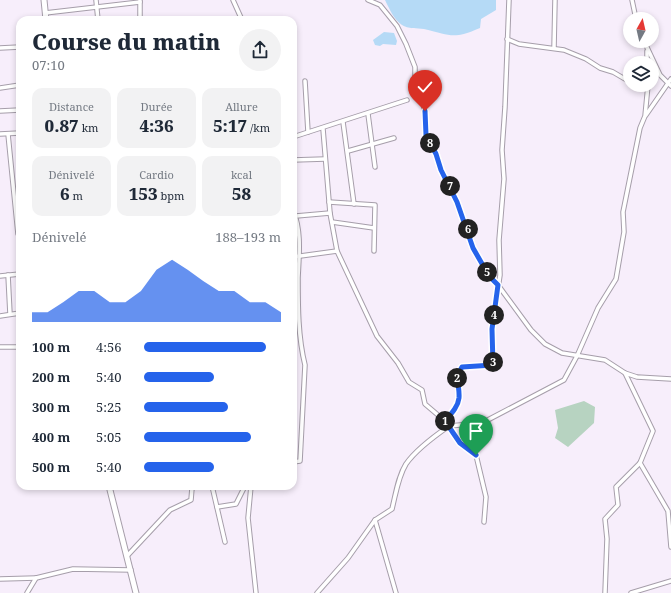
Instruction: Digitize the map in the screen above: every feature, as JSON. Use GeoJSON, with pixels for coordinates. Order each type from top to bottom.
{"type":"FeatureCollection","features":[{"type":"Feature","properties":{"kind":"main road"},"geometry":{"type":"LineString","coordinates":[[44,0],[45,14]]}},
{"type":"Feature","properties":{"kind":"main road"},"geometry":{"type":"LineString","coordinates":[[110,490],[136,593]]}},
{"type":"Feature","properties":{"kind":"street"},"geometry":{"type":"LineString","coordinates":[[96,0],[98,16]]}},
{"type":"Feature","properties":{"kind":"street"},"geometry":{"type":"LineString","coordinates":[[116,0],[116,5]]}},
{"type":"Feature","properties":{"kind":"street"},"geometry":{"type":"LineString","coordinates":[[234,0],[240,16]]}},
{"type":"Feature","properties":{"kind":"street"},"geometry":{"type":"LineString","coordinates":[[368,0],[380,5],[397,26],[406,44],[415,67],[415,85],[423,99],[426,135],[457,202],[473,248],[489,276],[498,285],[531,330],[545,344],[562,354],[605,360],[625,373],[637,376],[671,379]]}},
{"type":"Feature","properties":{"kind":"street"},"geometry":{"type":"LineString","coordinates":[[445,421],[458,403],[457,373],[462,367],[493,365],[492,329],[498,285],[499,240],[504,179],[502,150],[509,0]]}},
{"type":"Feature","properties":{"kind":"street"},"geometry":{"type":"LineString","coordinates":[[554,48],[555,0]]}},
{"type":"Feature","properties":{"kind":"street"},"geometry":{"type":"LineString","coordinates":[[632,0],[635,12]]}},
{"type":"Feature","properties":{"kind":"street"},"geometry":{"type":"LineString","coordinates":[[45,14],[140,1],[140,16]]}},
{"type":"Feature","properties":{"kind":"street"},"geometry":{"type":"LineString","coordinates":[[507,39],[525,45],[554,48],[586,59],[623,78]]}},
{"type":"Feature","properties":{"kind":"street"},"geometry":{"type":"LineString","coordinates":[[0,48],[16,47]]}},
{"type":"Feature","properties":{"kind":"street"},"geometry":{"type":"LineString","coordinates":[[647,50],[647,56]]}},
{"type":"Feature","properties":{"kind":"street"},"geometry":{"type":"LineString","coordinates":[[647,50],[660,75],[670,85]]}},
{"type":"Feature","properties":{"kind":"street"},"geometry":{"type":"LineString","coordinates":[[317,593],[348,558],[375,520],[392,509],[399,480],[407,463],[432,437],[449,426],[482,423],[564,380],[577,356],[598,308],[616,279],[624,232],[623,212],[640,128],[645,116],[670,85],[671,79]]}},
{"type":"Feature","properties":{"kind":"street"},"geometry":{"type":"LineString","coordinates":[[305,80],[308,132]]}},
{"type":"Feature","properties":{"kind":"street"},"geometry":{"type":"LineString","coordinates":[[0,88],[16,86]]}},
{"type":"Feature","properties":{"kind":"street"},"geometry":{"type":"LineString","coordinates":[[645,116],[647,92]]}},
{"type":"Feature","properties":{"kind":"street"},"geometry":{"type":"LineString","coordinates":[[297,136],[323,129],[407,100]]}},
{"type":"Feature","properties":{"kind":"street"},"geometry":{"type":"LineString","coordinates":[[0,111],[16,110]]}},
{"type":"Feature","properties":{"kind":"street"},"geometry":{"type":"LineString","coordinates":[[368,114],[375,167]]}},
{"type":"Feature","properties":{"kind":"street"},"geometry":{"type":"LineString","coordinates":[[344,122],[354,204]]}},
{"type":"Feature","properties":{"kind":"street"},"geometry":{"type":"LineString","coordinates":[[323,129],[330,213],[337,251],[377,336],[398,363],[409,382],[422,390],[426,404],[445,421],[460,443],[476,455],[479,462],[486,497],[484,522]]}},
{"type":"Feature","properties":{"kind":"street"},"geometry":{"type":"LineString","coordinates":[[0,134],[16,133]]}},
{"type":"Feature","properties":{"kind":"street"},"geometry":{"type":"LineString","coordinates":[[8,134],[16,214]]}},
{"type":"Feature","properties":{"kind":"street"},"geometry":{"type":"LineString","coordinates":[[348,151],[394,138]]}},
{"type":"Feature","properties":{"kind":"street"},"geometry":{"type":"LineString","coordinates":[[297,160],[325,159]]}},
{"type":"Feature","properties":{"kind":"street"},"geometry":{"type":"LineString","coordinates":[[329,202],[375,205],[374,250]]}},
{"type":"Feature","properties":{"kind":"street"},"geometry":{"type":"LineString","coordinates":[[297,216],[330,213]]}},
{"type":"Feature","properties":{"kind":"street"},"geometry":{"type":"LineString","coordinates":[[297,221],[299,232],[298,297],[302,352],[305,365],[300,461],[297,461]]}},
{"type":"Feature","properties":{"kind":"street"},"geometry":{"type":"LineString","coordinates":[[332,222],[374,228]]}},
{"type":"Feature","properties":{"kind":"street"},"geometry":{"type":"LineString","coordinates":[[299,257],[337,251]]}},
{"type":"Feature","properties":{"kind":"street"},"geometry":{"type":"LineString","coordinates":[[0,276],[16,274]]}},
{"type":"Feature","properties":{"kind":"street"},"geometry":{"type":"LineString","coordinates":[[8,275],[10,314]]}},
{"type":"Feature","properties":{"kind":"street"},"geometry":{"type":"LineString","coordinates":[[0,316],[16,313]]}},
{"type":"Feature","properties":{"kind":"street"},"geometry":{"type":"LineString","coordinates":[[0,347],[16,347]]}},
{"type":"Feature","properties":{"kind":"street"},"geometry":{"type":"LineString","coordinates":[[604,593],[607,539],[605,519],[618,505],[616,487],[640,463],[653,431],[625,373]]}},
{"type":"Feature","properties":{"kind":"street"},"geometry":{"type":"LineString","coordinates":[[640,463],[668,512],[671,547]]}},
{"type":"Feature","properties":{"kind":"street"},"geometry":{"type":"LineString","coordinates":[[127,556],[170,510],[191,500],[192,490]]}},
{"type":"Feature","properties":{"kind":"street"},"geometry":{"type":"LineString","coordinates":[[213,490],[225,542]]}},
{"type":"Feature","properties":{"kind":"street"},"geometry":{"type":"LineString","coordinates":[[217,507],[236,504],[243,490]]}},
{"type":"Feature","properties":{"kind":"street"},"geometry":{"type":"LineString","coordinates":[[251,490],[248,518],[256,593]]}},
{"type":"Feature","properties":{"kind":"street"},"geometry":{"type":"LineString","coordinates":[[375,520],[396,593]]}},
{"type":"Feature","properties":{"kind":"street"},"geometry":{"type":"LineString","coordinates":[[0,579],[36,578],[73,569],[131,570]]}},
{"type":"Feature","properties":{"kind":"street"},"geometry":{"type":"LineString","coordinates":[[28,593],[36,578]]}},
{"type":"Feature","properties":{"kind":"street"},"geometry":{"type":"LineString","coordinates":[[632,593],[671,581]]}},
{"type":"Feature","properties":{"kind":"green space"},"geometry":{"type":"Polygon","coordinates":[[[584,401],[595,407],[594,423],[568,447],[555,438],[558,428],[555,410],[584,401]]]}},
{"type":"Feature","properties":{"kind":"water"},"geometry":{"type":"Polygon","coordinates":[[[385,0],[496,0],[496,10],[481,19],[480,28],[463,34],[452,35],[404,26],[394,17],[385,0]]]}},
{"type":"Feature","properties":{"kind":"water"},"geometry":{"type":"Polygon","coordinates":[[[384,32],[394,33],[397,41],[396,45],[375,45],[373,40],[384,32]]]}},
{"type":"Feature","properties":{"kind":"route"},"geometry":{"type":"LineString","coordinates":[[425,111],[426,135],[457,202],[466,224],[473,248],[489,276],[498,285],[492,329],[491,347],[493,365],[470,365],[462,367],[457,373],[458,403],[453,412],[445,421],[460,443],[476,455]]}}]}
